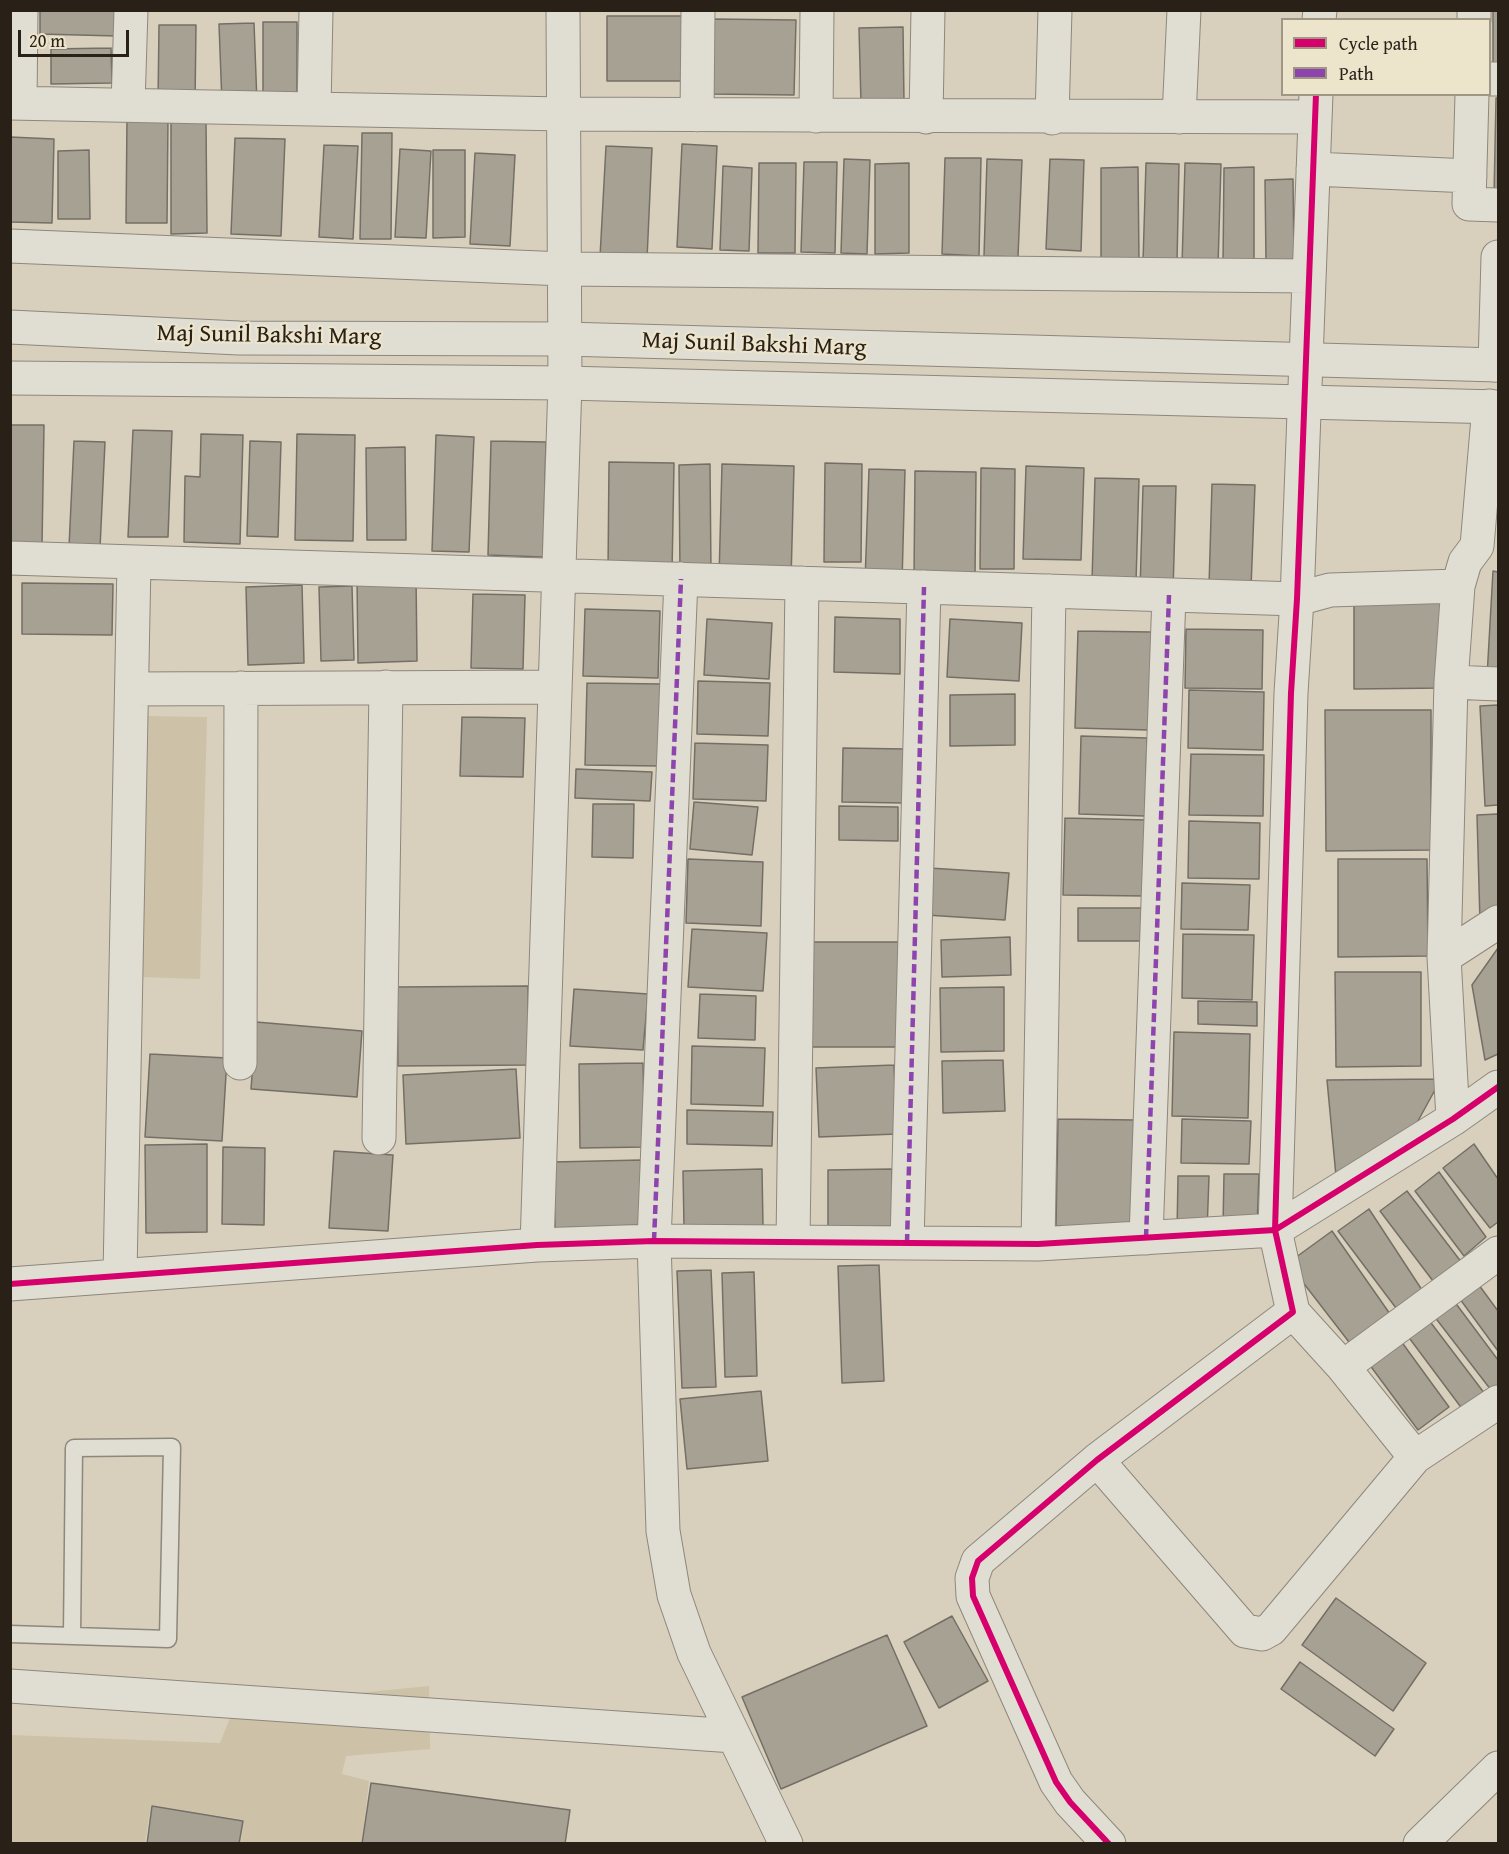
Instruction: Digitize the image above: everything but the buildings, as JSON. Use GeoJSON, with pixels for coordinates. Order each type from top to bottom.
{"type":"FeatureCollection","features":[{"type":"Feature","properties":{"kind":"street"},"geometry":{"type":"LineString","coordinates":[[21,10],[15,103],[563,114],[1052,118],[1179,117],[1316,106],[1297,600],[1291,693],[1275,1230],[1293,1312],[1343,1367],[1415,1457]]}},
{"type":"Feature","properties":{"kind":"street"},"geometry":{"type":"LineString","coordinates":[[128,105],[131,10]]}},
{"type":"Feature","properties":{"kind":"street"},"geometry":{"type":"LineString","coordinates":[[314,109],[316,10]]}},
{"type":"Feature","properties":{"kind":"street"},"geometry":{"type":"LineString","coordinates":[[537,1245],[555,687],[561,575],[565,383],[563,10]]}},
{"type":"Feature","properties":{"kind":"street"},"geometry":{"type":"LineString","coordinates":[[697,115],[698,10]]}},
{"type":"Feature","properties":{"kind":"street"},"geometry":{"type":"LineString","coordinates":[[816,116],[817,10]]}},
{"type":"Feature","properties":{"kind":"street"},"geometry":{"type":"LineString","coordinates":[[926,117],[928,10]]}},
{"type":"Feature","properties":{"kind":"street"},"geometry":{"type":"LineString","coordinates":[[1052,118],[1055,10]]}},
{"type":"Feature","properties":{"kind":"street"},"geometry":{"type":"LineString","coordinates":[[1179,117],[1184,10]]}},
{"type":"Feature","properties":{"kind":"street"},"geometry":{"type":"LineString","coordinates":[[1472,96],[1469,204],[1498,205]]}},
{"type":"Feature","properties":{"kind":"street"},"geometry":{"type":"LineString","coordinates":[[1313,170],[1470,176]]}},
{"type":"Feature","properties":{"kind":"street"},"geometry":{"type":"LineString","coordinates":[[10,246],[564,269],[1309,276]]}},
{"type":"Feature","properties":{"kind":"street"},"geometry":{"type":"LineString","coordinates":[[1497,365],[1498,256]]}},
{"type":"Feature","properties":{"kind":"street","name":"Maj Sunil Bakshi Marg"},"geometry":{"type":"LineString","coordinates":[[10,327],[239,338],[565,339],[1497,365]]}},
{"type":"Feature","properties":{"kind":"street","name":"Maj Sunil Bakshi Marg"},"geometry":{"type":"LineString","coordinates":[[10,378],[565,383],[1494,406]]}},
{"type":"Feature","properties":{"kind":"street"},"geometry":{"type":"LineString","coordinates":[[1453,1119],[1444,957],[1451,682],[1461,574],[1477,546],[1494,406]]}},
{"type":"Feature","properties":{"kind":"street"},"geometry":{"type":"LineString","coordinates":[[10,558],[1297,600],[1330,590],[1461,574],[1498,564]]}},
{"type":"Feature","properties":{"kind":"street"},"geometry":{"type":"LineString","coordinates":[[120,1275],[135,563]]}},
{"type":"Feature","properties":{"kind":"street"},"geometry":{"type":"LineString","coordinates":[[681,579],[654,1241],[663,1531],[675,1595],[694,1653],[786,1844]]}},
{"type":"Feature","properties":{"kind":"street"},"geometry":{"type":"LineString","coordinates":[[793,1242],[802,583]]}},
{"type":"Feature","properties":{"kind":"street"},"geometry":{"type":"LineString","coordinates":[[907,1243],[924,587]]}},
{"type":"Feature","properties":{"kind":"street"},"geometry":{"type":"LineString","coordinates":[[1038,1244],[1049,591]]}},
{"type":"Feature","properties":{"kind":"street"},"geometry":{"type":"LineString","coordinates":[[1146,1238],[1169,595]]}},
{"type":"Feature","properties":{"kind":"street"},"geometry":{"type":"LineString","coordinates":[[1451,682],[1498,684]]}},
{"type":"Feature","properties":{"kind":"street"},"geometry":{"type":"LineString","coordinates":[[379,1138],[386,687]]}},
{"type":"Feature","properties":{"kind":"street"},"geometry":{"type":"LineString","coordinates":[[132,688],[555,687]]}},
{"type":"Feature","properties":{"kind":"street"},"geometry":{"type":"LineString","coordinates":[[240,1063],[241,688]]}},
{"type":"Feature","properties":{"kind":"street"},"geometry":{"type":"LineString","coordinates":[[1444,957],[1498,922]]}},
{"type":"Feature","properties":{"kind":"street"},"geometry":{"type":"LineString","coordinates":[[10,1284],[537,1245],[654,1241],[1038,1244],[1275,1230],[1453,1119],[1498,1087]]}},
{"type":"Feature","properties":{"kind":"street"},"geometry":{"type":"LineString","coordinates":[[1343,1367],[1498,1252]]}},
{"type":"Feature","properties":{"kind":"street"},"geometry":{"type":"LineString","coordinates":[[1109,1844],[1070,1802],[1056,1782],[973,1596],[972,1578],[978,1561],[1097,1460],[1293,1312]]}},
{"type":"Feature","properties":{"kind":"street"},"geometry":{"type":"LineString","coordinates":[[1097,1460],[1245,1631],[1262,1634],[1271,1629],[1415,1457],[1498,1402]]}},
{"type":"Feature","properties":{"kind":"street"},"geometry":{"type":"LineString","coordinates":[[10,1686],[734,1736]]}},
{"type":"Feature","properties":{"kind":"street"},"geometry":{"type":"LineString","coordinates":[[1420,1844],[1498,1768]]}},
{"type":"Feature","properties":{"kind":"lane"},"geometry":{"type":"LineString","coordinates":[[10,1634],[168,1639],[172,1447],[74,1448],[72,1635]]}},
{"type":"Feature","properties":{"kind":"shaded area"},"geometry":{"type":"Polygon","coordinates":[[[145,716],[207,717],[200,979],[139,977],[145,716]]]}},
{"type":"Feature","properties":{"kind":"shaded area"},"geometry":{"type":"Polygon","coordinates":[[[429,1686],[430,1749],[346,1756],[342,1774],[369,1781],[362,1843],[241,1843],[244,1820],[151,1805],[145,1843],[11,1843],[10,1735],[220,1743],[235,1705],[429,1686]]]}},
{"type":"Feature","properties":{"kind":"marked path"},"geometry":{"type":"LineString","coordinates":[[654,1241],[681,579]]}},
{"type":"Feature","properties":{"kind":"marked path"},"geometry":{"type":"LineString","coordinates":[[907,1243],[924,587]]}},
{"type":"Feature","properties":{"kind":"marked path"},"geometry":{"type":"LineString","coordinates":[[1146,1238],[1169,595]]}},
{"type":"Feature","properties":{"kind":"cycle path"},"geometry":{"type":"LineString","coordinates":[[1109,1844],[1070,1802],[1056,1782],[973,1596],[972,1578],[978,1561],[1097,1460],[1293,1312],[1275,1230],[1291,693],[1297,599],[1316,96]]}},
{"type":"Feature","properties":{"kind":"cycle path"},"geometry":{"type":"LineString","coordinates":[[10,1284],[537,1245],[654,1241],[1038,1244],[1275,1230],[1453,1119],[1498,1087]]}}]}
